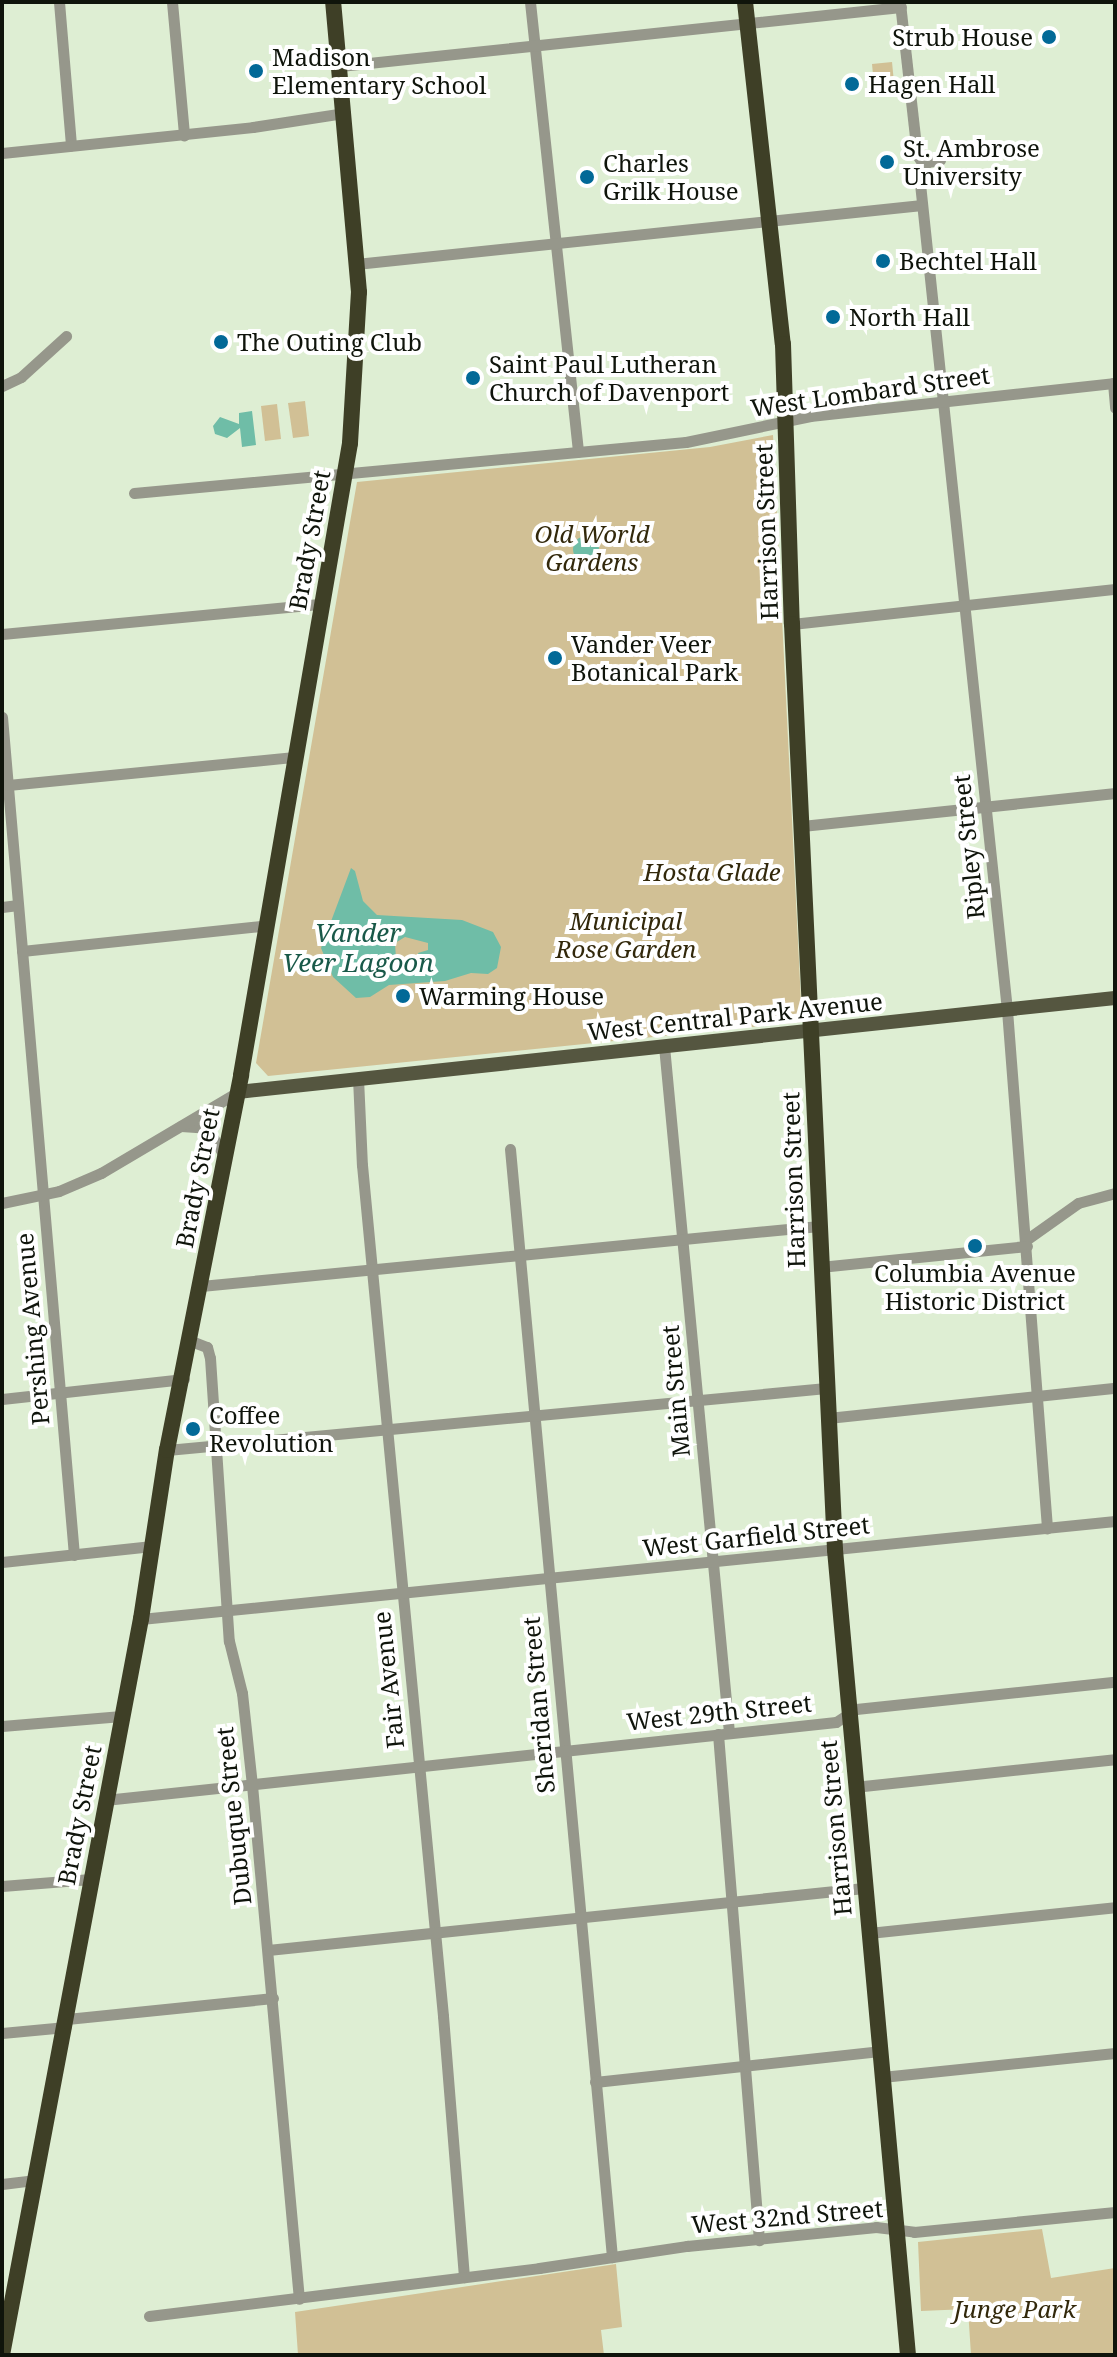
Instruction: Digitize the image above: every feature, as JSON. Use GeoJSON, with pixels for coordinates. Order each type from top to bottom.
{"type":"FeatureCollection","features":[{"type":"Feature","properties":{"kind":"highway","name":"Brady Street"},"geometry":{"type":"LineString","coordinates":[[2,2355],[141,1619],[167,1450],[184,1379],[238,1092],[344,475],[358,361],[356,264],[333,2]]}},
{"type":"Feature","properties":{"kind":"highway","name":"Harrison Street"},"geometry":{"type":"LineString","coordinates":[[745,2],[783,344],[792,624],[835,1550],[854,1787],[908,2355]]}},
{"type":"Feature","properties":{"kind":"main road","name":"West Central Park Avenue"},"geometry":{"type":"LineString","coordinates":[[238,1092],[1115,998]]}},
{"type":"Feature","properties":{"kind":"street"},"geometry":{"type":"LineString","coordinates":[[59,2],[71,146]]}},
{"type":"Feature","properties":{"kind":"street"},"geometry":{"type":"LineString","coordinates":[[172,2],[184,135]]}},
{"type":"Feature","properties":{"kind":"street"},"geometry":{"type":"LineString","coordinates":[[530,2],[578,451]]}},
{"type":"Feature","properties":{"kind":"street"},"geometry":{"type":"LineString","coordinates":[[340,66],[900,5]]}},
{"type":"Feature","properties":{"kind":"street","name":"Ripley Street"},"geometry":{"type":"LineString","coordinates":[[900,5],[917,155],[923,164],[919,174],[922,205],[1007,1010],[1047,1528]]}},
{"type":"Feature","properties":{"kind":"street"},"geometry":{"type":"LineString","coordinates":[[2,153],[184,135],[345,113]]}},
{"type":"Feature","properties":{"kind":"street"},"geometry":{"type":"LineString","coordinates":[[923,164],[940,160]]}},
{"type":"Feature","properties":{"kind":"street"},"geometry":{"type":"LineString","coordinates":[[356,264],[922,205]]}},
{"type":"Feature","properties":{"kind":"street"},"geometry":{"type":"LineString","coordinates":[[2,386],[21,377],[66,336]]}},
{"type":"Feature","properties":{"kind":"street"},"geometry":{"type":"LineString","coordinates":[[1114,383],[1115,408]]}},
{"type":"Feature","properties":{"kind":"street","name":"West Lombard Street"},"geometry":{"type":"LineString","coordinates":[[134,493],[686,442],[787,421],[1114,383]]}},
{"type":"Feature","properties":{"kind":"street"},"geometry":{"type":"LineString","coordinates":[[792,624],[1115,589]]}},
{"type":"Feature","properties":{"kind":"street"},"geometry":{"type":"LineString","coordinates":[[2,634],[322,604]]}},
{"type":"Feature","properties":{"kind":"street","name":"Pershing Avenue"},"geometry":{"type":"LineString","coordinates":[[2,717],[74,1555]]}},
{"type":"Feature","properties":{"kind":"street"},"geometry":{"type":"LineString","coordinates":[[8,785],[295,757]]}},
{"type":"Feature","properties":{"kind":"street"},"geometry":{"type":"LineString","coordinates":[[802,826],[1115,793]]}},
{"type":"Feature","properties":{"kind":"street"},"geometry":{"type":"LineString","coordinates":[[2,907],[18,905]]}},
{"type":"Feature","properties":{"kind":"street"},"geometry":{"type":"LineString","coordinates":[[22,951],[268,925]]}},
{"type":"Feature","properties":{"kind":"street","name":"Main Street"},"geometry":{"type":"LineString","coordinates":[[664,1046],[713,1563],[724,1733],[730,1901],[759,2240]]}},
{"type":"Feature","properties":{"kind":"street","name":"Fair Avenue"},"geometry":{"type":"LineString","coordinates":[[358,1078],[386,1429],[435,1933],[464,2277]]}},
{"type":"Feature","properties":{"kind":"street"},"geometry":{"type":"LineString","coordinates":[[2,1203],[43,1196],[101,1173],[238,1092]]}},
{"type":"Feature","properties":{"kind":"street"},"geometry":{"type":"LineString","coordinates":[[177,1127],[188,1124],[207,1128],[225,1155]]}},
{"type":"Feature","properties":{"kind":"street","name":"Sheridan Street"},"geometry":{"type":"LineString","coordinates":[[510,1149],[612,2257]]}},
{"type":"Feature","properties":{"kind":"street"},"geometry":{"type":"LineString","coordinates":[[820,1267],[1026,1243],[1078,1203],[1115,1193]]}},
{"type":"Feature","properties":{"kind":"street"},"geometry":{"type":"LineString","coordinates":[[201,1286],[819,1226]]}},
{"type":"Feature","properties":{"kind":"street","name":"Dubuque Street"},"geometry":{"type":"LineString","coordinates":[[191,1341],[202,1343],[208,1352],[218,1445],[227,1609],[234,1672],[242,1693],[252,1785],[299,2299]]}},
{"type":"Feature","properties":{"kind":"street"},"geometry":{"type":"LineString","coordinates":[[2,1399],[184,1379]]}},
{"type":"Feature","properties":{"kind":"street"},"geometry":{"type":"LineString","coordinates":[[167,1450],[826,1388]]}},
{"type":"Feature","properties":{"kind":"street"},"geometry":{"type":"LineString","coordinates":[[828,1418],[1115,1388]]}},
{"type":"Feature","properties":{"kind":"street","name":"West Garfield Street"},"geometry":{"type":"LineString","coordinates":[[141,1619],[1115,1521]]}},
{"type":"Feature","properties":{"kind":"street"},"geometry":{"type":"LineString","coordinates":[[2,1562],[152,1546]]}},
{"type":"Feature","properties":{"kind":"street","name":"West 29th Street"},"geometry":{"type":"LineString","coordinates":[[105,1800],[836,1722],[856,1709],[1115,1682]]}},
{"type":"Feature","properties":{"kind":"street"},"geometry":{"type":"LineString","coordinates":[[2,1726],[122,1716]]}},
{"type":"Feature","properties":{"kind":"street"},"geometry":{"type":"LineString","coordinates":[[854,1787],[1115,1759]]}},
{"type":"Feature","properties":{"kind":"street"},"geometry":{"type":"LineString","coordinates":[[2,1886],[91,1879]]}},
{"type":"Feature","properties":{"kind":"street"},"geometry":{"type":"LineString","coordinates":[[268,1950],[864,1888]]}},
{"type":"Feature","properties":{"kind":"street"},"geometry":{"type":"LineString","coordinates":[[869,1933],[1115,1907]]}},
{"type":"Feature","properties":{"kind":"street"},"geometry":{"type":"LineString","coordinates":[[2,2033],[273,1998]]}},
{"type":"Feature","properties":{"kind":"street"},"geometry":{"type":"LineString","coordinates":[[595,2082],[879,2051]]}},
{"type":"Feature","properties":{"kind":"street"},"geometry":{"type":"LineString","coordinates":[[882,2077],[1115,2053]]}},
{"type":"Feature","properties":{"kind":"street"},"geometry":{"type":"LineString","coordinates":[[2,2184],[34,2180]]}},
{"type":"Feature","properties":{"kind":"street","name":"West 32nd Street"},"geometry":{"type":"LineString","coordinates":[[149,2316],[299,2299],[687,2246],[876,2227],[914,2232],[1115,2212]]}},
{"type":"Feature","properties":{"kind":"green space"},"geometry":{"type":"Polygon","coordinates":[[[892,62],[895,93],[875,96],[872,64],[892,62]]]}},
{"type":"Feature","properties":{"kind":"green space"},"geometry":{"type":"Polygon","coordinates":[[[305,401],[309,436],[293,438],[288,403],[305,401]]]}},
{"type":"Feature","properties":{"kind":"green space"},"geometry":{"type":"Polygon","coordinates":[[[277,404],[281,439],[265,441],[261,406],[277,404]]]}},
{"type":"Feature","properties":{"kind":"green space","name":"Vander Veer Botanical Park"},"geometry":{"type":"Polygon","coordinates":[[[773,435],[802,1022],[268,1076],[256,1063],[357,482],[710,447],[773,435]]]}},
{"type":"Feature","properties":{"kind":"green space","name":"Junge Park"},"geometry":{"type":"Polygon","coordinates":[[[1042,2229],[1051,2278],[1115,2268],[1115,2355],[971,2355],[968,2309],[921,2311],[918,2242],[1042,2229]]]}},
{"type":"Feature","properties":{"kind":"green space"},"geometry":{"type":"Polygon","coordinates":[[[616,2264],[622,2327],[601,2330],[604,2355],[298,2355],[295,2312],[616,2264]]]}},
{"type":"Feature","properties":{"kind":"water"},"geometry":{"type":"Polygon","coordinates":[[[252,411],[256,445],[242,447],[240,428],[227,438],[215,434],[213,426],[220,417],[239,424],[239,413],[252,411]]]}},
{"type":"Feature","properties":{"kind":"water"},"geometry":{"type":"Polygon","coordinates":[[[586,536],[595,540],[599,549],[595,558],[586,562],[577,558],[573,549],[577,540],[586,536]]]}},
{"type":"Feature","properties":{"kind":"water","name":"Vander Veer Lagoon"},"geometry":{"type":"Polygon","coordinates":[[[351,868],[355,871],[363,901],[377,915],[462,920],[493,932],[501,947],[497,968],[488,974],[471,973],[445,981],[389,985],[370,997],[356,998],[333,977],[321,948],[351,868]],[[405,937],[395,943],[396,959],[405,964],[420,960],[418,953],[428,950],[428,943],[405,937]]]}},
{"type":"Feature","properties":{"kind":"place","name":"Strub House"},"geometry":{"type":"Point","coordinates":[1049,37]}},
{"type":"Feature","properties":{"kind":"place","name":"Madison Elementary School"},"geometry":{"type":"Point","coordinates":[256,71]}},
{"type":"Feature","properties":{"kind":"place","name":"Hagen Hall"},"geometry":{"type":"Point","coordinates":[852,84]}},
{"type":"Feature","properties":{"kind":"place","name":"St. Ambrose University"},"geometry":{"type":"Point","coordinates":[887,162]}},
{"type":"Feature","properties":{"kind":"place","name":"Charles Grilk House"},"geometry":{"type":"Point","coordinates":[587,177]}},
{"type":"Feature","properties":{"kind":"place","name":"Bechtel Hall"},"geometry":{"type":"Point","coordinates":[883,261]}},
{"type":"Feature","properties":{"kind":"place","name":"North Hall"},"geometry":{"type":"Point","coordinates":[833,317]}},
{"type":"Feature","properties":{"kind":"place","name":"The Outing Club"},"geometry":{"type":"Point","coordinates":[221,342]}},
{"type":"Feature","properties":{"kind":"place","name":"Saint Paul Lutheran Church of Davenport"},"geometry":{"type":"Point","coordinates":[473,378]}},
{"type":"Feature","properties":{"kind":"place","name":"Vander Veer Botanical Park"},"geometry":{"type":"Point","coordinates":[555,658]}},
{"type":"Feature","properties":{"kind":"place","name":"Warming House"},"geometry":{"type":"Point","coordinates":[403,996]}},
{"type":"Feature","properties":{"kind":"place","name":"Columbia Avenue Historic District"},"geometry":{"type":"Point","coordinates":[975,1246]}},
{"type":"Feature","properties":{"kind":"place","name":"Coffee Revolution"},"geometry":{"type":"Point","coordinates":[193,1429]}},
{"type":"Feature","properties":{"kind":"park label","name":"Old World Gardens"},"geometry":{"type":"Point","coordinates":[592,548]}},
{"type":"Feature","properties":{"kind":"park label","name":"Hosta Glade"},"geometry":{"type":"Point","coordinates":[712,872]}},
{"type":"Feature","properties":{"kind":"park label","name":"Municipal Rose Garden"},"geometry":{"type":"Point","coordinates":[626,935]}}]}
